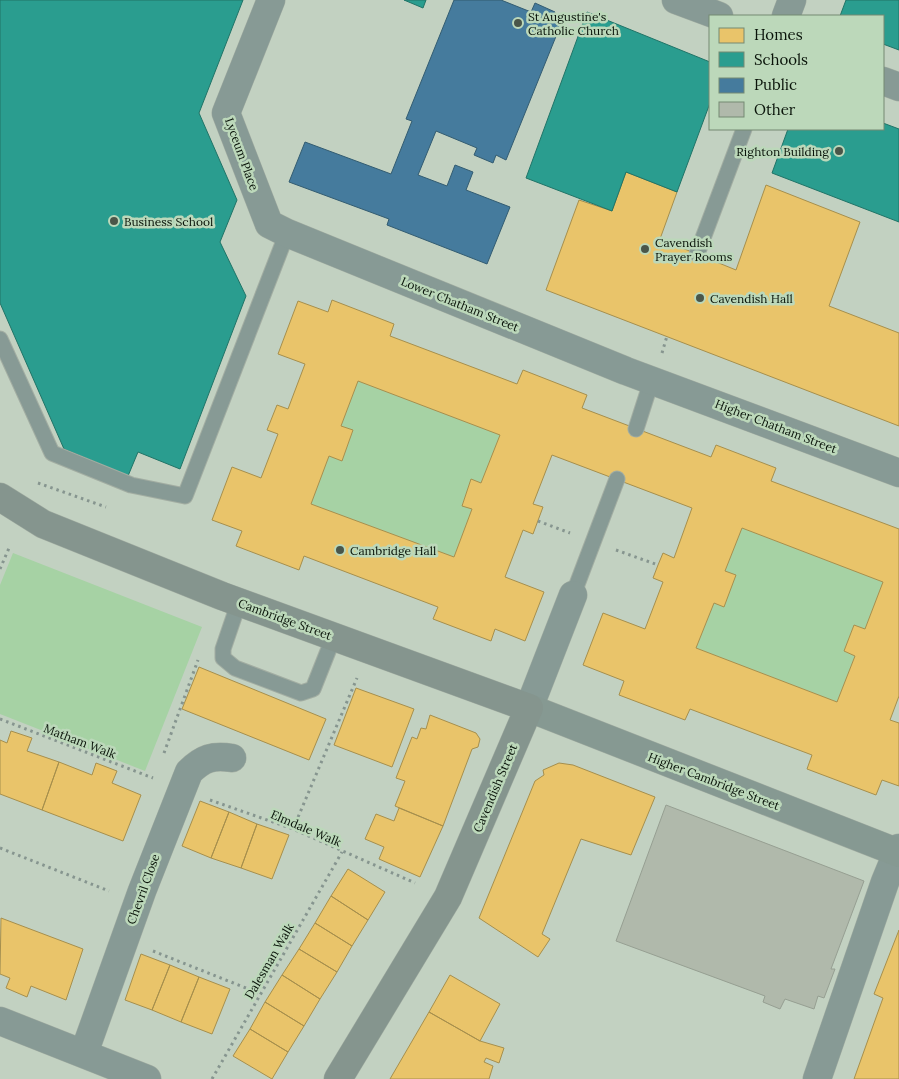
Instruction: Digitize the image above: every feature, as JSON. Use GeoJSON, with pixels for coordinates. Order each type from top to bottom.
{"type":"FeatureCollection","features":[{"type":"Feature","properties":{"kind":"main road","name":"Cambridge Street"},"geometry":{"type":"LineString","coordinates":[[0,497],[43,524],[239,602],[529,708]]}},
{"type":"Feature","properties":{"kind":"main road","name":"Cambridge Street"},"geometry":{"type":"LineString","coordinates":[[0,522],[43,524]]}},
{"type":"Feature","properties":{"kind":"main road","name":"Cavendish Street"},"geometry":{"type":"LineString","coordinates":[[338,1079],[448,897],[529,708]]}},
{"type":"Feature","properties":{"kind":"street","name":"Lyceum Place"},"geometry":{"type":"LineString","coordinates":[[271,0],[226,113],[278,229]]}},
{"type":"Feature","properties":{"kind":"street"},"geometry":{"type":"LineString","coordinates":[[676,0],[716,15]]}},
{"type":"Feature","properties":{"kind":"street"},"geometry":{"type":"LineString","coordinates":[[786,15],[792,0]]}},
{"type":"Feature","properties":{"kind":"street"},"geometry":{"type":"LineString","coordinates":[[884,81],[899,87]]}},
{"type":"Feature","properties":{"kind":"street","name":"Lower Chatham Street"},"geometry":{"type":"LineString","coordinates":[[278,229],[652,379]]}},
{"type":"Feature","properties":{"kind":"street","name":"Higher Chatham Street"},"geometry":{"type":"LineString","coordinates":[[652,379],[899,472]]}},
{"type":"Feature","properties":{"kind":"street","name":"Cavendish Street"},"geometry":{"type":"LineString","coordinates":[[529,708],[572,595]]}},
{"type":"Feature","properties":{"kind":"street","name":"Higher Cambridge Street"},"geometry":{"type":"LineString","coordinates":[[529,708],[898,851]]}},
{"type":"Feature","properties":{"kind":"street","name":"Chevril Close"},"geometry":{"type":"LineString","coordinates":[[90,1064],[142,891],[189,772],[200,760],[215,756],[232,758]]}},
{"type":"Feature","properties":{"kind":"street"},"geometry":{"type":"LineString","coordinates":[[817,1079],[885,882],[898,851]]}},
{"type":"Feature","properties":{"kind":"street"},"geometry":{"type":"LineString","coordinates":[[0,1021],[90,1064],[147,1079]]}},
{"type":"Feature","properties":{"kind":"lane"},"geometry":{"type":"LineString","coordinates":[[697,254],[744,130]]}},
{"type":"Feature","properties":{"kind":"lane"},"geometry":{"type":"LineString","coordinates":[[0,339],[52,453],[132,485],[185,496],[278,229]]}},
{"type":"Feature","properties":{"kind":"lane"},"geometry":{"type":"LineString","coordinates":[[636,429],[652,379]]}},
{"type":"Feature","properties":{"kind":"lane","name":"Cavendish Street"},"geometry":{"type":"LineString","coordinates":[[572,595],[617,480]]}},
{"type":"Feature","properties":{"kind":"lane"},"geometry":{"type":"LineString","coordinates":[[239,602],[222,649],[223,658],[235,668],[301,694],[313,689],[334,636]]}},
{"type":"Feature","properties":{"kind":"path"},"geometry":{"type":"LineString","coordinates":[[33,481],[106,507]]}},
{"type":"Feature","properties":{"kind":"path"},"geometry":{"type":"LineString","coordinates":[[0,568],[9,548]]}},
{"type":"Feature","properties":{"kind":"path"},"geometry":{"type":"LineString","coordinates":[[292,830],[370,650]]}},
{"type":"Feature","properties":{"kind":"path"},"geometry":{"type":"LineString","coordinates":[[161,760],[199,659]]}},
{"type":"Feature","properties":{"kind":"path","name":"Matham Walk"},"geometry":{"type":"LineString","coordinates":[[0,719],[154,778],[158,769]]}},
{"type":"Feature","properties":{"kind":"path","name":"Elmdale Walk"},"geometry":{"type":"LineString","coordinates":[[206,799],[292,830],[416,883]]}},
{"type":"Feature","properties":{"kind":"path"},"geometry":{"type":"LineString","coordinates":[[0,848],[110,891]]}},
{"type":"Feature","properties":{"kind":"path","name":"Dalesman Walk"},"geometry":{"type":"LineString","coordinates":[[212,1079],[342,852]]}},
{"type":"Feature","properties":{"kind":"path"},"geometry":{"type":"LineString","coordinates":[[150,950],[261,994]]}},
{"type":"Feature","properties":{"kind":"green space"},"geometry":{"type":"Polygon","coordinates":[[[358,381],[500,435],[481,483],[471,480],[462,505],[472,509],[454,557],[311,504],[329,456],[342,461],[353,430],[341,426],[358,381]]]}},
{"type":"Feature","properties":{"kind":"green space"},"geometry":{"type":"Polygon","coordinates":[[[742,528],[883,582],[865,629],[854,625],[844,651],[855,656],[837,702],[696,648],[714,603],[724,606],[725,571],[742,528]]]}},
{"type":"Feature","properties":{"kind":"green space"},"geometry":{"type":"Polygon","coordinates":[[[13,553],[202,627],[145,771],[0,714],[0,585],[13,553]]]}},
{"type":"Feature","properties":{"kind":"building: Homes","name":"Cavendish Hall"},"geometry":{"type":"Polygon","coordinates":[[[626,172],[677,192],[660,239],[736,270],[766,185],[860,222],[829,306],[899,333],[899,426],[546,290],[579,200],[612,211],[626,172]]]}},
{"type":"Feature","properties":{"kind":"building: Homes","name":"Cambridge Hall"},"geometry":{"type":"Polygon","coordinates":[[[332,300],[394,324],[390,336],[517,384],[523,370],[587,395],[582,408],[711,457],[716,445],[776,468],[771,481],[899,529],[899,696],[890,720],[899,723],[899,786],[882,780],[876,795],[807,769],[812,755],[690,709],[685,720],[619,695],[624,681],[583,665],[603,613],[645,629],[663,582],[653,578],[658,565],[663,553],[674,558],[692,508],[552,455],[533,504],[543,507],[533,534],[523,530],[505,577],[544,592],[525,641],[495,629],[491,641],[433,619],[438,607],[304,556],[299,570],[236,546],[242,531],[212,520],[232,467],[261,478],[278,434],[267,430],[277,405],[288,409],[305,364],[278,354],[298,301],[328,312],[332,300]],[[358,381],[341,426],[353,430],[342,461],[329,456],[311,504],[454,557],[472,509],[462,506],[471,479],[481,483],[500,435],[358,381]],[[742,528],[725,571],[736,575],[724,607],[714,603],[696,648],[837,702],[855,656],[844,651],[854,625],[865,629],[883,582],[742,528]]]}},
{"type":"Feature","properties":{"kind":"building: Homes"},"geometry":{"type":"Polygon","coordinates":[[[199,667],[326,719],[309,760],[182,709],[199,667]]]}},
{"type":"Feature","properties":{"kind":"building: Homes"},"geometry":{"type":"Polygon","coordinates":[[[356,688],[414,709],[392,767],[334,745],[356,688]]]}},
{"type":"Feature","properties":{"kind":"building: Homes"},"geometry":{"type":"Polygon","coordinates":[[[430,715],[476,733],[480,739],[478,747],[472,749],[443,826],[395,806],[405,781],[396,778],[412,737],[417,739],[421,728],[426,729],[430,715]]]}},
{"type":"Feature","properties":{"kind":"building: Homes"},"geometry":{"type":"Polygon","coordinates":[[[11,731],[32,738],[27,751],[59,762],[42,810],[0,794],[0,740],[7,743],[11,731]]]}},
{"type":"Feature","properties":{"kind":"building: Homes"},"geometry":{"type":"Polygon","coordinates":[[[59,762],[92,775],[96,763],[117,771],[112,783],[141,795],[123,841],[42,810],[59,762]]]}},
{"type":"Feature","properties":{"kind":"building: Homes"},"geometry":{"type":"Polygon","coordinates":[[[559,763],[573,765],[655,797],[631,855],[581,839],[542,934],[550,939],[538,957],[479,918],[535,781],[544,775],[543,770],[559,763]]]}},
{"type":"Feature","properties":{"kind":"building: Homes"},"geometry":{"type":"Polygon","coordinates":[[[200,801],[229,812],[211,858],[182,846],[200,801]]]}},
{"type":"Feature","properties":{"kind":"building: Homes"},"geometry":{"type":"Polygon","coordinates":[[[399,808],[443,826],[420,877],[379,859],[384,847],[365,839],[376,814],[394,821],[399,808]]]}},
{"type":"Feature","properties":{"kind":"building: Homes"},"geometry":{"type":"Polygon","coordinates":[[[229,812],[257,824],[241,868],[211,858],[229,812]]]}},
{"type":"Feature","properties":{"kind":"building: Homes"},"geometry":{"type":"Polygon","coordinates":[[[257,824],[289,835],[272,879],[241,868],[257,824]]]}},
{"type":"Feature","properties":{"kind":"building: Homes"},"geometry":{"type":"Polygon","coordinates":[[[348,869],[385,892],[368,920],[331,896],[348,869]]]}},
{"type":"Feature","properties":{"kind":"building: Homes"},"geometry":{"type":"Polygon","coordinates":[[[331,896],[368,920],[352,946],[315,923],[331,896]]]}},
{"type":"Feature","properties":{"kind":"building: Homes"},"geometry":{"type":"Polygon","coordinates":[[[1,918],[83,949],[66,1000],[31,986],[27,997],[6,988],[10,978],[0,974],[1,918]]]}},
{"type":"Feature","properties":{"kind":"building: Homes"},"geometry":{"type":"Polygon","coordinates":[[[315,923],[352,946],[337,972],[299,949],[315,923]]]}},
{"type":"Feature","properties":{"kind":"building: Homes"},"geometry":{"type":"Polygon","coordinates":[[[899,930],[899,1079],[854,1079],[883,998],[874,994],[899,930]]]}},
{"type":"Feature","properties":{"kind":"building: Homes"},"geometry":{"type":"Polygon","coordinates":[[[299,949],[337,972],[320,999],[282,975],[299,949]]]}},
{"type":"Feature","properties":{"kind":"building: Homes"},"geometry":{"type":"Polygon","coordinates":[[[141,954],[170,965],[152,1010],[125,1000],[141,954]]]}},
{"type":"Feature","properties":{"kind":"building: Homes"},"geometry":{"type":"Polygon","coordinates":[[[170,965],[199,977],[181,1022],[152,1010],[170,965]]]}},
{"type":"Feature","properties":{"kind":"building: Homes"},"geometry":{"type":"Polygon","coordinates":[[[282,975],[320,999],[304,1026],[265,1002],[282,975]]]}},
{"type":"Feature","properties":{"kind":"building: Homes"},"geometry":{"type":"Polygon","coordinates":[[[450,975],[500,1004],[480,1041],[429,1012],[450,975]]]}},
{"type":"Feature","properties":{"kind":"building: Homes"},"geometry":{"type":"Polygon","coordinates":[[[199,977],[230,989],[212,1034],[181,1022],[199,977]]]}},
{"type":"Feature","properties":{"kind":"building: Homes"},"geometry":{"type":"Polygon","coordinates":[[[265,1002],[304,1026],[288,1052],[250,1029],[265,1002]]]}},
{"type":"Feature","properties":{"kind":"building: Homes"},"geometry":{"type":"Polygon","coordinates":[[[429,1012],[480,1041],[504,1048],[499,1063],[486,1058],[484,1062],[493,1066],[489,1079],[390,1079],[429,1012]]]}},
{"type":"Feature","properties":{"kind":"building: Homes"},"geometry":{"type":"Polygon","coordinates":[[[250,1029],[288,1052],[272,1079],[233,1056],[250,1029]]]}},
{"type":"Feature","properties":{"kind":"building: Schools","name":"Business School"},"geometry":{"type":"Polygon","coordinates":[[[0,0],[243,0],[199,113],[237,200],[220,242],[246,296],[180,469],[138,452],[128,476],[64,449],[0,303],[0,0]]]}},
{"type":"Feature","properties":{"kind":"building: Schools"},"geometry":{"type":"Polygon","coordinates":[[[404,0],[426,0],[423,8],[404,0]]]}},
{"type":"Feature","properties":{"kind":"building: Schools"},"geometry":{"type":"Polygon","coordinates":[[[846,0],[899,0],[899,50],[884,44],[884,15],[840,15],[846,0]]]}},
{"type":"Feature","properties":{"kind":"building: Schools"},"geometry":{"type":"Polygon","coordinates":[[[587,12],[709,62],[709,106],[677,192],[626,172],[612,211],[526,178],[587,12]]]}},
{"type":"Feature","properties":{"kind":"building: Schools","name":"Righton Building"},"geometry":{"type":"Polygon","coordinates":[[[884,123],[899,129],[899,222],[772,173],[788,130],[884,130],[884,123]]]}},
{"type":"Feature","properties":{"kind":"building: Public"},"geometry":{"type":"Polygon","coordinates":[[[454,0],[501,0],[531,12],[535,3],[555,12],[551,20],[561,24],[506,160],[496,155],[493,163],[474,155],[477,148],[436,131],[418,175],[447,186],[455,165],[473,172],[466,190],[510,207],[487,264],[387,225],[389,219],[289,182],[305,142],[391,174],[412,121],[406,119],[454,0]]]}},
{"type":"Feature","properties":{"kind":"building: Other"},"geometry":{"type":"Polygon","coordinates":[[[666,805],[864,881],[831,969],[835,969],[824,998],[818,996],[814,1009],[785,999],[780,1009],[763,1002],[765,996],[616,941],[666,805]]]}},
{"type":"Feature","properties":{"kind":"place","name":"St Augustine's Catholic Church"},"geometry":{"type":"Point","coordinates":[518,23]}},
{"type":"Feature","properties":{"kind":"place","name":"Righton Building"},"geometry":{"type":"Point","coordinates":[839,151]}},
{"type":"Feature","properties":{"kind":"place","name":"Business School"},"geometry":{"type":"Point","coordinates":[114,221]}},
{"type":"Feature","properties":{"kind":"place","name":"Cavendish Prayer Rooms"},"geometry":{"type":"Point","coordinates":[645,249]}},
{"type":"Feature","properties":{"kind":"place","name":"Cavendish Hall"},"geometry":{"type":"Point","coordinates":[700,298]}},
{"type":"Feature","properties":{"kind":"place","name":"Cambridge Hall"},"geometry":{"type":"Point","coordinates":[340,550]}}]}
